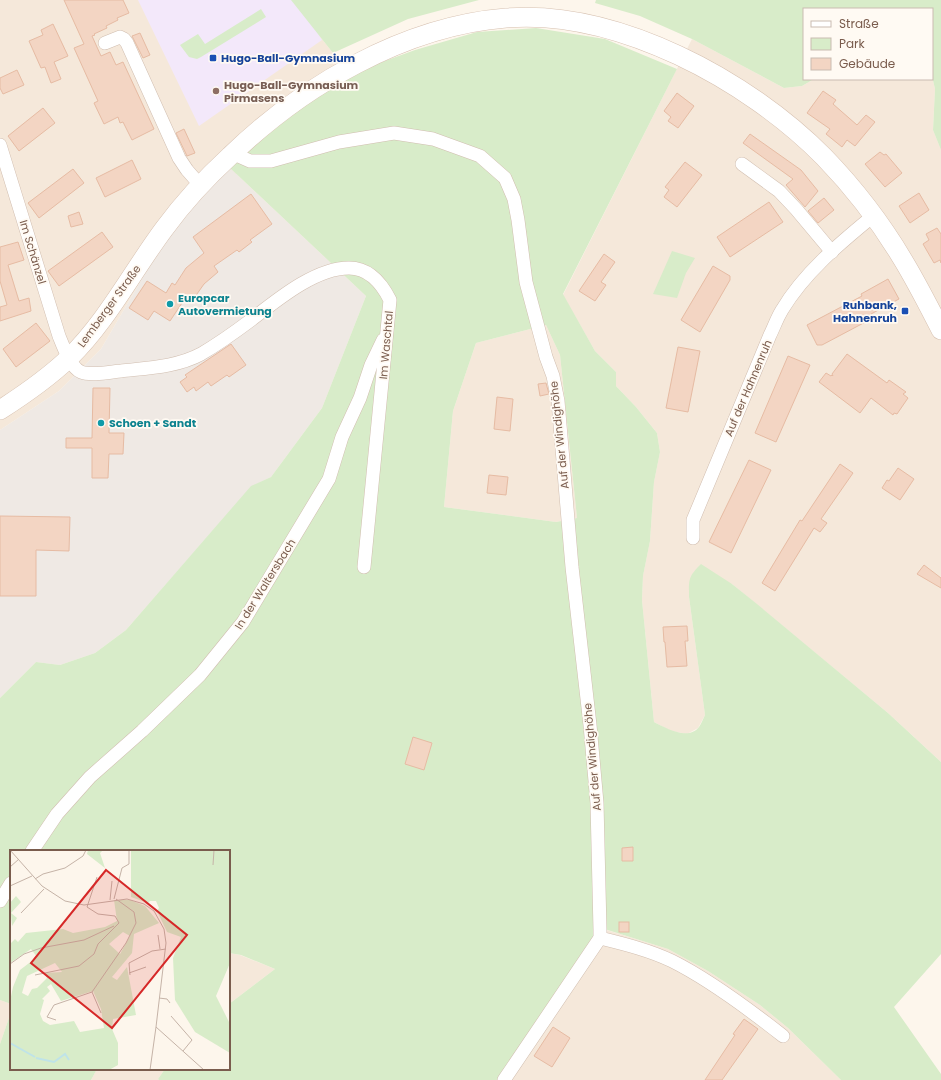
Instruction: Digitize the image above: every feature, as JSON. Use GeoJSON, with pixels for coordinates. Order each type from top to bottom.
{"type":"FeatureCollection","features":[{"type":"Feature","properties":{"kind":"main road","name":"Lemberger Straße"},"geometry":{"type":"LineString","coordinates":[[0,410],[28,392],[69,358],[94,329],[164,228],[180,208],[232,153],[274,118],[313,90],[363,61],[391,47],[437,31],[483,20],[526,17],[549,18],[597,26],[624,34],[677,55],[742,90],[783,120],[824,157],[862,200],[904,260],[941,330]]}},
{"type":"Feature","properties":{"kind":"street"},"geometry":{"type":"LineString","coordinates":[[105,43],[120,37],[127,42],[179,158],[201,186]]}},
{"type":"Feature","properties":{"kind":"street","name":"Auf der Windighöhe"},"geometry":{"type":"LineString","coordinates":[[232,153],[250,161],[272,161],[338,142],[394,133],[433,139],[480,156],[505,178],[514,199],[526,282],[546,357],[553,376],[558,401],[572,567],[596,788],[600,938]]}},
{"type":"Feature","properties":{"kind":"street","name":"Im Schänzel"},"geometry":{"type":"LineString","coordinates":[[0,145],[57,329],[69,358]]}},
{"type":"Feature","properties":{"kind":"street"},"geometry":{"type":"LineString","coordinates":[[742,164],[783,195],[832,252]]}},
{"type":"Feature","properties":{"kind":"street","name":"Auf der Hahnenruh"},"geometry":{"type":"LineString","coordinates":[[693,538],[692,520],[770,335],[782,311],[792,295],[809,275],[854,232],[874,216]]}},
{"type":"Feature","properties":{"kind":"street","name":"Im Waschtal"},"geometry":{"type":"LineString","coordinates":[[69,358],[81,372],[90,373],[137,369],[178,362],[199,354],[217,344],[290,290],[324,272],[348,268],[357,269],[374,277],[384,289],[390,300],[364,567]]}},
{"type":"Feature","properties":{"kind":"street","name":"In der Waltersbach"},"geometry":{"type":"LineString","coordinates":[[33,850],[57,814],[90,777],[142,731],[200,674],[243,622],[329,479],[342,437],[360,398],[371,365],[388,329]]}},
{"type":"Feature","properties":{"kind":"street"},"geometry":{"type":"LineString","coordinates":[[0,901],[10,885]]}},
{"type":"Feature","properties":{"kind":"street"},"geometry":{"type":"LineString","coordinates":[[504,1080],[600,938],[650,952],[672,962],[720,990],[783,1036]]}},
{"type":"Feature","properties":{"kind":"shaded area"},"geometry":{"type":"Polygon","coordinates":[[[0,0],[291,0],[333,53],[341,77],[164,241],[101,349],[59,391],[0,430],[0,0]]]}},
{"type":"Feature","properties":{"kind":"shaded area","name":"Hugo-Ball-Gymnasium Pirmasens"},"geometry":{"type":"Polygon","coordinates":[[[138,0],[298,0],[322,40],[199,126],[138,0]]]}},
{"type":"Feature","properties":{"kind":"shaded area"},"geometry":{"type":"Polygon","coordinates":[[[692,39],[784,88],[802,86],[812,80],[933,80],[935,89],[933,130],[941,150],[941,762],[888,713],[732,584],[689,597],[705,715],[698,728],[687,734],[671,731],[654,722],[642,600],[643,576],[650,541],[654,482],[660,452],[657,433],[636,407],[616,386],[616,372],[595,351],[563,295],[692,39]]]}},
{"type":"Feature","properties":{"kind":"shaded area"},"geometry":{"type":"Polygon","coordinates":[[[228,166],[366,296],[322,408],[271,477],[251,487],[126,630],[95,653],[60,665],[36,662],[0,698],[0,430],[59,391],[101,349],[164,241],[228,166]]]}},
{"type":"Feature","properties":{"kind":"shaded area"},"geometry":{"type":"Polygon","coordinates":[[[546,325],[560,355],[577,518],[556,522],[444,507],[453,411],[476,343],[546,325]]]}},
{"type":"Feature","properties":{"kind":"shaded area"},"geometry":{"type":"Polygon","coordinates":[[[594,926],[668,949],[708,971],[760,1005],[788,1028],[841,1080],[500,1080],[594,926]]]}},
{"type":"Feature","properties":{"kind":"shaded area"},"geometry":{"type":"Polygon","coordinates":[[[230,953],[240,955],[275,969],[230,1003],[230,953]]]}},
{"type":"Feature","properties":{"kind":"shaded area"},"geometry":{"type":"Polygon","coordinates":[[[0,1000],[10,1004],[10,1015],[0,1044],[0,1000]]]}},
{"type":"Feature","properties":{"kind":"shaded area"},"geometry":{"type":"Polygon","coordinates":[[[96,1070],[164,1070],[158,1079],[159,1080],[91,1080],[96,1070]]]}},
{"type":"Feature","properties":{"kind":"green space"},"geometry":{"type":"Polygon","coordinates":[[[291,0],[479,0],[408,19],[333,53],[291,0]]]}},
{"type":"Feature","properties":{"kind":"green space"},"geometry":{"type":"Polygon","coordinates":[[[596,0],[941,0],[941,150],[933,130],[935,89],[933,80],[933,8],[803,8],[803,80],[812,80],[802,86],[784,88],[692,39],[640,16],[595,3],[596,0]]]}},
{"type":"Feature","properties":{"kind":"green space"},"geometry":{"type":"Polygon","coordinates":[[[261,9],[266,17],[197,59],[189,57],[180,45],[198,34],[205,44],[261,9]]]}},
{"type":"Feature","properties":{"kind":"green space"},"geometry":{"type":"Polygon","coordinates":[[[536,28],[605,39],[677,69],[563,294],[595,351],[616,372],[616,386],[636,407],[657,433],[660,452],[654,482],[650,541],[643,576],[642,600],[654,722],[677,732],[689,733],[699,727],[705,715],[689,597],[691,575],[701,564],[732,584],[757,604],[888,713],[941,762],[941,954],[894,1007],[941,1074],[941,1080],[841,1080],[788,1028],[760,1005],[708,971],[668,949],[595,926],[595,937],[500,1080],[159,1080],[158,1079],[164,1070],[230,1070],[230,1003],[275,969],[241,955],[230,953],[230,850],[10,850],[10,1004],[0,1000],[0,698],[36,662],[60,665],[95,653],[126,630],[251,486],[271,477],[322,408],[366,296],[228,166],[341,77],[415,50],[477,32],[536,28]],[[546,325],[476,343],[453,411],[444,507],[556,522],[577,518],[560,355],[546,325]]]}},
{"type":"Feature","properties":{"kind":"green space"},"geometry":{"type":"Polygon","coordinates":[[[672,251],[695,258],[686,273],[677,298],[653,294],[672,251]]]}},
{"type":"Feature","properties":{"kind":"green space"},"geometry":{"type":"Polygon","coordinates":[[[10,1015],[10,1070],[96,1070],[91,1080],[0,1080],[0,1044],[10,1015]]]}},
{"type":"Feature","properties":{"kind":"building"},"geometry":{"type":"Polygon","coordinates":[[[64,0],[123,0],[129,13],[117,18],[118,20],[106,26],[107,28],[92,36],[101,56],[110,52],[116,65],[123,62],[154,129],[132,140],[123,122],[120,123],[118,117],[104,124],[94,103],[98,101],[74,48],[84,44],[64,0]]]}},
{"type":"Feature","properties":{"kind":"building"},"geometry":{"type":"Polygon","coordinates":[[[53,24],[68,56],[54,62],[61,79],[51,83],[45,67],[41,68],[29,41],[43,35],[41,30],[53,24]]]}},
{"type":"Feature","properties":{"kind":"building"},"geometry":{"type":"Polygon","coordinates":[[[140,33],[150,55],[143,58],[132,36],[140,33]]]}},
{"type":"Feature","properties":{"kind":"building"},"geometry":{"type":"Polygon","coordinates":[[[17,70],[24,85],[3,94],[0,88],[0,78],[17,70]]]}},
{"type":"Feature","properties":{"kind":"building"},"geometry":{"type":"Polygon","coordinates":[[[823,91],[836,100],[833,104],[857,125],[866,115],[875,122],[855,146],[847,140],[842,147],[826,134],[830,129],[807,113],[823,91]]]}},
{"type":"Feature","properties":{"kind":"building"},"geometry":{"type":"Polygon","coordinates":[[[677,93],[694,106],[678,128],[668,121],[671,117],[664,111],[677,93]]]}},
{"type":"Feature","properties":{"kind":"building"},"geometry":{"type":"Polygon","coordinates":[[[43,108],[55,123],[19,151],[8,136],[43,108]]]}},
{"type":"Feature","properties":{"kind":"building"},"geometry":{"type":"Polygon","coordinates":[[[184,129],[195,153],[187,156],[176,133],[184,129]]]}},
{"type":"Feature","properties":{"kind":"building"},"geometry":{"type":"Polygon","coordinates":[[[750,134],[801,170],[818,191],[805,207],[786,185],[793,179],[743,143],[750,134]]]}},
{"type":"Feature","properties":{"kind":"building"},"geometry":{"type":"Polygon","coordinates":[[[880,152],[884,155],[886,154],[902,173],[885,187],[865,164],[880,152]]]}},
{"type":"Feature","properties":{"kind":"building"},"geometry":{"type":"Polygon","coordinates":[[[132,160],[141,179],[105,197],[96,178],[132,160]]]}},
{"type":"Feature","properties":{"kind":"building"},"geometry":{"type":"Polygon","coordinates":[[[685,162],[702,175],[677,207],[664,197],[669,190],[665,187],[685,162]]]}},
{"type":"Feature","properties":{"kind":"building"},"geometry":{"type":"Polygon","coordinates":[[[73,169],[84,183],[39,218],[28,203],[73,169]]]}},
{"type":"Feature","properties":{"kind":"building"},"geometry":{"type":"Polygon","coordinates":[[[919,193],[929,210],[910,223],[899,206],[919,193]]]}},
{"type":"Feature","properties":{"kind":"building"},"geometry":{"type":"Polygon","coordinates":[[[251,194],[272,224],[250,240],[252,242],[239,252],[237,250],[214,266],[218,272],[204,284],[192,301],[186,297],[170,321],[154,311],[148,320],[129,308],[147,281],[166,293],[172,283],[175,285],[186,268],[204,253],[193,237],[251,194]]]}},
{"type":"Feature","properties":{"kind":"building"},"geometry":{"type":"Polygon","coordinates":[[[824,198],[834,210],[818,223],[808,211],[824,198]]]}},
{"type":"Feature","properties":{"kind":"building"},"geometry":{"type":"Polygon","coordinates":[[[769,202],[783,222],[730,257],[717,237],[769,202]]]}},
{"type":"Feature","properties":{"kind":"building"},"geometry":{"type":"Polygon","coordinates":[[[79,212],[83,224],[71,227],[68,216],[79,212]]]}},
{"type":"Feature","properties":{"kind":"building"},"geometry":{"type":"Polygon","coordinates":[[[937,228],[941,234],[941,263],[940,260],[934,263],[923,244],[929,240],[926,234],[937,228]]]}},
{"type":"Feature","properties":{"kind":"building"},"geometry":{"type":"Polygon","coordinates":[[[102,232],[113,247],[59,286],[48,271],[102,232]]]}},
{"type":"Feature","properties":{"kind":"building"},"geometry":{"type":"Polygon","coordinates":[[[18,242],[24,260],[8,265],[19,301],[29,298],[31,311],[0,321],[0,307],[7,305],[0,281],[0,247],[18,242]]]}},
{"type":"Feature","properties":{"kind":"building"},"geometry":{"type":"Polygon","coordinates":[[[604,254],[615,262],[601,282],[606,285],[595,301],[579,291],[604,254]]]}},
{"type":"Feature","properties":{"kind":"building"},"geometry":{"type":"Polygon","coordinates":[[[713,266],[730,276],[730,280],[700,332],[681,320],[713,266]]]}},
{"type":"Feature","properties":{"kind":"building"},"geometry":{"type":"Polygon","coordinates":[[[888,279],[899,299],[871,314],[873,318],[822,345],[817,345],[807,325],[862,296],[861,294],[888,279]]]}},
{"type":"Feature","properties":{"kind":"building"},"geometry":{"type":"Polygon","coordinates":[[[36,323],[50,341],[16,367],[3,349],[36,323]]]}},
{"type":"Feature","properties":{"kind":"building"},"geometry":{"type":"Polygon","coordinates":[[[231,344],[246,365],[229,377],[227,375],[211,386],[208,382],[196,391],[194,387],[187,392],[180,382],[187,377],[185,375],[231,344]]]}},
{"type":"Feature","properties":{"kind":"building"},"geometry":{"type":"Polygon","coordinates":[[[678,347],[700,351],[688,412],[666,408],[678,347]]]}},
{"type":"Feature","properties":{"kind":"building"},"geometry":{"type":"Polygon","coordinates":[[[847,354],[887,383],[889,380],[906,392],[903,394],[908,398],[897,414],[894,413],[893,415],[871,398],[860,413],[819,382],[826,373],[833,376],[832,374],[847,354]]]}},
{"type":"Feature","properties":{"kind":"building"},"geometry":{"type":"Polygon","coordinates":[[[788,356],[810,365],[776,442],[755,433],[788,356]]]}},
{"type":"Feature","properties":{"kind":"building"},"geometry":{"type":"Polygon","coordinates":[[[546,383],[549,394],[540,396],[538,384],[546,383]]]}},
{"type":"Feature","properties":{"kind":"building","name":"Schoen + Sandt"},"geometry":{"type":"Polygon","coordinates":[[[93,388],[110,388],[109,433],[124,433],[123,454],[109,454],[108,478],[92,478],[92,448],[66,448],[66,438],[92,438],[93,388]]]}},
{"type":"Feature","properties":{"kind":"building"},"geometry":{"type":"Polygon","coordinates":[[[497,397],[513,399],[510,431],[494,429],[497,397]]]}},
{"type":"Feature","properties":{"kind":"building"},"geometry":{"type":"Polygon","coordinates":[[[749,460],[771,470],[731,553],[709,542],[749,460]]]}},
{"type":"Feature","properties":{"kind":"building"},"geometry":{"type":"Polygon","coordinates":[[[840,464],[853,473],[821,519],[827,523],[820,532],[814,528],[775,591],[762,583],[800,520],[802,521],[840,464]]]}},
{"type":"Feature","properties":{"kind":"building"},"geometry":{"type":"Polygon","coordinates":[[[898,468],[914,479],[900,500],[882,488],[898,468]]]}},
{"type":"Feature","properties":{"kind":"building"},"geometry":{"type":"Polygon","coordinates":[[[489,475],[508,477],[506,495],[487,493],[489,475]]]}},
{"type":"Feature","properties":{"kind":"building"},"geometry":{"type":"Polygon","coordinates":[[[0,516],[70,517],[69,551],[36,550],[36,596],[0,596],[0,516]]]}},
{"type":"Feature","properties":{"kind":"building"},"geometry":{"type":"Polygon","coordinates":[[[924,565],[941,578],[941,588],[917,574],[924,565]]]}},
{"type":"Feature","properties":{"kind":"building"},"geometry":{"type":"Polygon","coordinates":[[[687,626],[688,641],[685,641],[687,666],[667,667],[663,627],[687,626]]]}},
{"type":"Feature","properties":{"kind":"building"},"geometry":{"type":"Polygon","coordinates":[[[413,737],[432,743],[424,770],[405,764],[413,737]]]}},
{"type":"Feature","properties":{"kind":"building"},"geometry":{"type":"Polygon","coordinates":[[[633,847],[633,861],[622,861],[622,848],[633,847]]]}},
{"type":"Feature","properties":{"kind":"building"},"geometry":{"type":"Polygon","coordinates":[[[619,922],[629,922],[629,932],[619,932],[619,922]]]}},
{"type":"Feature","properties":{"kind":"building"},"geometry":{"type":"Polygon","coordinates":[[[744,1019],[758,1029],[722,1080],[705,1080],[735,1035],[733,1034],[744,1019]]]}},
{"type":"Feature","properties":{"kind":"building"},"geometry":{"type":"Polygon","coordinates":[[[553,1027],[570,1038],[552,1067],[534,1056],[553,1027]]]}},
{"type":"Feature","properties":{"kind":"place","name":"Hugo-Ball-Gymnasium"},"geometry":{"type":"Point","coordinates":[213,58]}},
{"type":"Feature","properties":{"kind":"place","name":"Hugo-Ball-Gymnasium Pirmasens"},"geometry":{"type":"Point","coordinates":[216,91]}},
{"type":"Feature","properties":{"kind":"place","name":"Europcar Autovermietung"},"geometry":{"type":"Point","coordinates":[170,304]}},
{"type":"Feature","properties":{"kind":"place","name":"Ruhbank, Hahnenruh"},"geometry":{"type":"Point","coordinates":[905,311]}},
{"type":"Feature","properties":{"kind":"place","name":"Schoen + Sandt"},"geometry":{"type":"Point","coordinates":[101,423]}}]}
